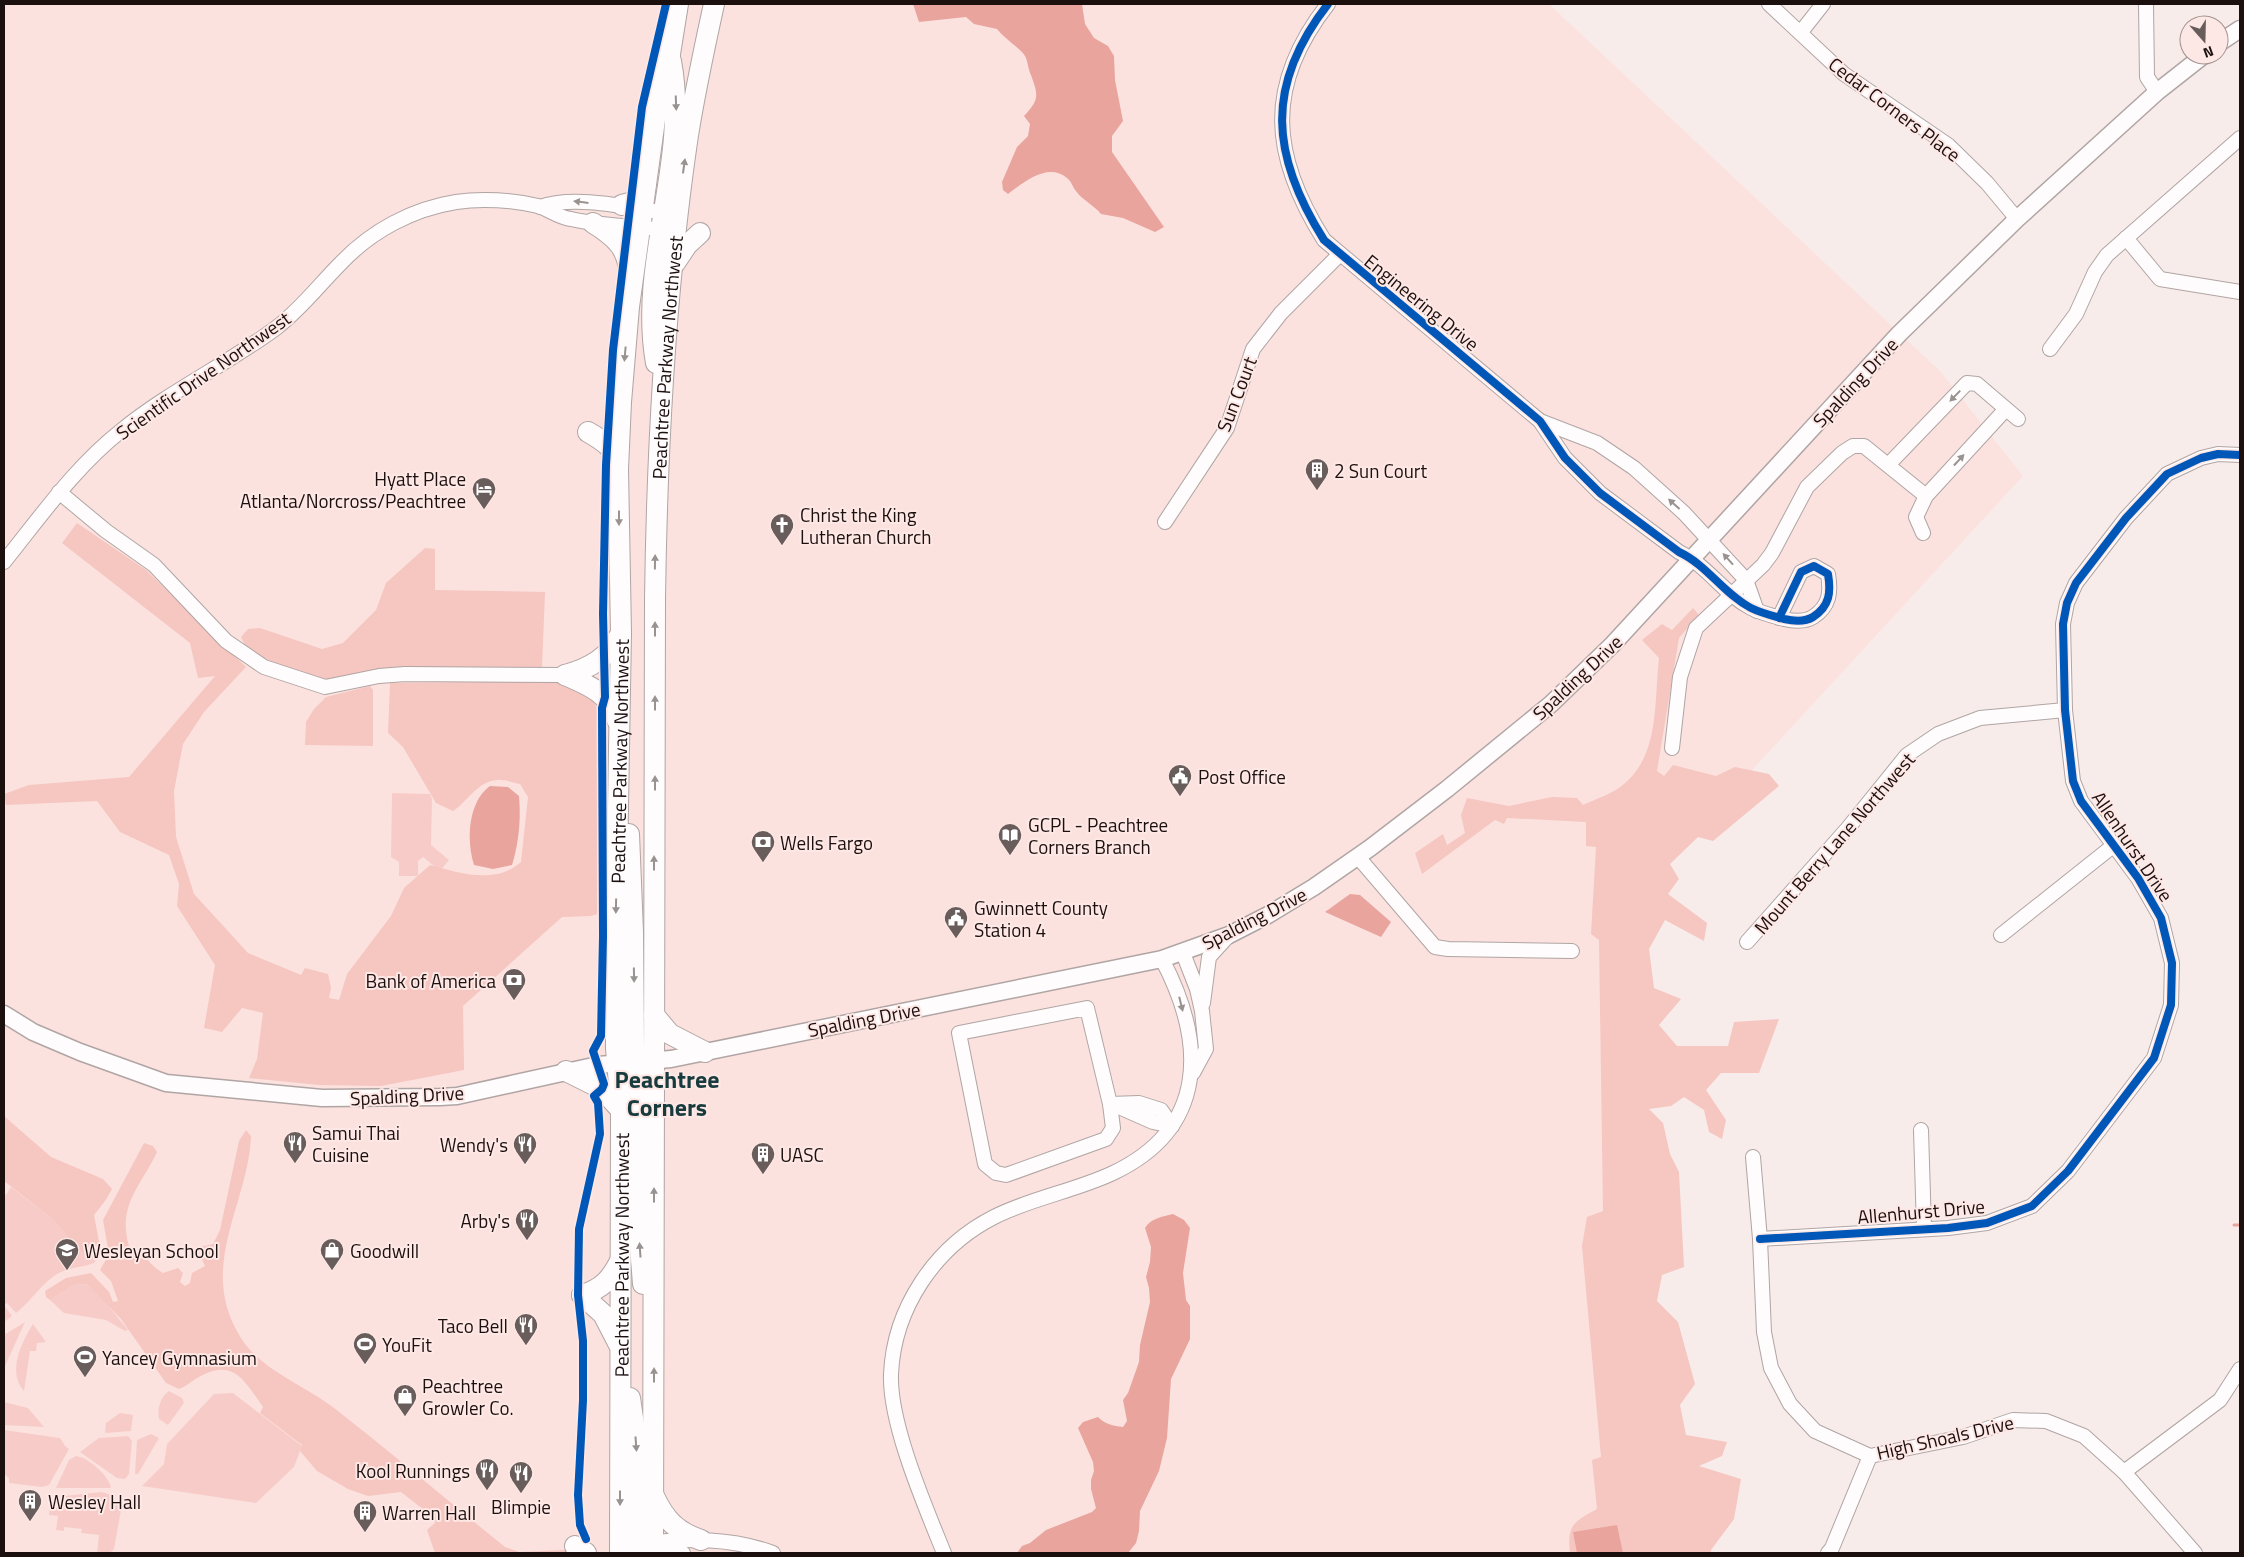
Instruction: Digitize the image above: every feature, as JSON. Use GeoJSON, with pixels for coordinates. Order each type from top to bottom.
{"type":"FeatureCollection","features":[{"type":"Feature","properties":{"kind":"highway","name":"Peachtree Parkway Northwest"},"geometry":{"type":"LineString","coordinates":[[638,1548],[620,1355],[621,1110],[636,1062],[654,1015],[655,599],[662,390],[673,267],[661,220],[646,182],[658,98],[670,54],[678,4]]}},
{"type":"Feature","properties":{"kind":"highway","name":"Peachtree Parkway Northwest"},"geometry":{"type":"LineString","coordinates":[[638,1548],[654,1494],[654,1332],[636,1062],[616,923],[621,633],[618,469],[621,402],[629,307],[688,139],[714,4]]}},
{"type":"Feature","properties":{"kind":"highway"},"geometry":{"type":"LineString","coordinates":[[662,390],[652,330],[661,220],[676,118],[675,90],[670,54]]}},
{"type":"Feature","properties":{"kind":"highway"},"geometry":{"type":"LineString","coordinates":[[622,205],[637,201],[646,182]]}},
{"type":"Feature","properties":{"kind":"highway"},"geometry":{"type":"LineString","coordinates":[[593,223],[617,239],[624,251],[629,270],[629,307]]}},
{"type":"Feature","properties":{"kind":"highway"},"geometry":{"type":"LineString","coordinates":[[673,267],[687,245],[700,233]]}},
{"type":"Feature","properties":{"kind":"highway"},"geometry":{"type":"LineString","coordinates":[[618,469],[617,460],[607,444],[588,432],[608,421],[621,402]]}},
{"type":"Feature","properties":{"kind":"highway"},"geometry":{"type":"LineString","coordinates":[[565,675],[597,663],[611,650],[621,633]]}},
{"type":"Feature","properties":{"kind":"highway"},"geometry":{"type":"LineString","coordinates":[[565,675],[594,688],[605,697],[615,713],[619,726]]}},
{"type":"Feature","properties":{"kind":"highway"},"geometry":{"type":"LineString","coordinates":[[654,1015],[670,1034],[705,1052]]}},
{"type":"Feature","properties":{"kind":"highway"},"geometry":{"type":"LineString","coordinates":[[566,1072],[602,1089],[621,1110]]}},
{"type":"Feature","properties":{"kind":"highway"},"geometry":{"type":"LineString","coordinates":[[620,1261],[607,1282],[599,1288],[582,1295],[603,1314],[620,1355]]}},
{"type":"Feature","properties":{"kind":"highway"},"geometry":{"type":"LineString","coordinates":[[654,1494],[671,1525],[689,1536],[702,1540]]}},
{"type":"Feature","properties":{"kind":"main road"},"geometry":{"type":"LineString","coordinates":[[2229,36],[2240,29]]}},
{"type":"Feature","properties":{"kind":"main road","name":"Spalding Drive"},"geometry":{"type":"LineString","coordinates":[[4,1014],[33,1032],[80,1052],[166,1083],[322,1098],[457,1096],[566,1072],[705,1052],[1162,959],[1229,935],[1268,915],[1358,857],[1447,789],[1551,704],[1614,644],[1708,539],[1899,334],[2017,219],[2157,92],[2191,65]]}},
{"type":"Feature","properties":{"kind":"street","name":"Engineering Drive"},"geometry":{"type":"LineString","coordinates":[[1328,4],[1305,39],[1290,71],[1283,112],[1282,142],[1289,170],[1301,200],[1324,240],[1339,255],[1540,421],[1565,458],[1600,493],[1679,552],[1691,558],[1732,595],[1757,611],[1779,618]]}},
{"type":"Feature","properties":{"kind":"street","name":"Cedar Corners Place"},"geometry":{"type":"LineString","coordinates":[[1769,4],[1844,74],[1948,145],[1987,183],[2017,219]]}},
{"type":"Feature","properties":{"kind":"street"},"geometry":{"type":"LineString","coordinates":[[1801,32],[1823,4]]}},
{"type":"Feature","properties":{"kind":"street"},"geometry":{"type":"LineString","coordinates":[[2146,4],[2147,78],[2157,92]]}},
{"type":"Feature","properties":{"kind":"street"},"geometry":{"type":"LineString","coordinates":[[2050,349],[2076,314],[2095,272],[2107,255],[2240,138]]}},
{"type":"Feature","properties":{"kind":"street","name":"Scientific Drive Northwest"},"geometry":{"type":"LineString","coordinates":[[4,562],[59,492],[121,430],[174,392],[227,362],[278,327],[342,262],[373,235],[421,211],[454,202],[488,201],[540,207],[555,216],[593,223],[661,220]]}},
{"type":"Feature","properties":{"kind":"street","name":"Scientific Drive Northwest"},"geometry":{"type":"LineString","coordinates":[[540,207],[554,202],[570,201],[622,205],[661,220]]}},
{"type":"Feature","properties":{"kind":"street"},"geometry":{"type":"LineString","coordinates":[[2126,238],[2160,280],[2240,292]]}},
{"type":"Feature","properties":{"kind":"street","name":"Sun Court"},"geometry":{"type":"LineString","coordinates":[[1165,522],[1227,428],[1253,349],[1281,313],[1339,255]]}},
{"type":"Feature","properties":{"kind":"street"},"geometry":{"type":"LineString","coordinates":[[1889,464],[1967,383],[1977,384],[2005,410],[2018,419]]}},
{"type":"Feature","properties":{"kind":"street"},"geometry":{"type":"LineString","coordinates":[[1923,533],[1916,517],[1926,496],[2005,410]]}},
{"type":"Feature","properties":{"kind":"street","name":"Engineering Drive"},"geometry":{"type":"LineString","coordinates":[[1540,421],[1596,443],[1634,468],[1684,513],[1746,580]]}},
{"type":"Feature","properties":{"kind":"street"},"geometry":{"type":"LineString","coordinates":[[1672,748],[1680,677],[1696,628],[1732,595],[1772,553],[1807,487],[1842,453],[1853,446],[1864,446],[1889,464],[1926,496]]}},
{"type":"Feature","properties":{"kind":"street","name":"Allenhurst Drive"},"geometry":{"type":"LineString","coordinates":[[1760,1239],[1924,1229],[1987,1223],[2032,1206],[2068,1172],[2154,1058],[2171,1005],[2172,963],[2161,918],[2138,878],[2112,846],[2081,801],[2073,781],[2065,710],[2063,624],[2067,603],[2076,582],[2126,518],[2167,474],[2200,458],[2218,454],[2240,455]]}},
{"type":"Feature","properties":{"kind":"street"},"geometry":{"type":"LineString","coordinates":[[59,492],[106,531],[154,564],[226,641],[264,667],[324,687],[379,676],[405,674],[565,675]]}},
{"type":"Feature","properties":{"kind":"street"},"geometry":{"type":"LineString","coordinates":[[1746,580],[1757,611]]}},
{"type":"Feature","properties":{"kind":"street","name":"Mount Berry Lane Northwest"},"geometry":{"type":"LineString","coordinates":[[1747,942],[1848,828],[1907,755],[1938,734],[1980,718],[2065,710]]}},
{"type":"Feature","properties":{"kind":"street"},"geometry":{"type":"LineString","coordinates":[[2001,935],[2112,846]]}},
{"type":"Feature","properties":{"kind":"street"},"geometry":{"type":"LineString","coordinates":[[1358,857],[1383,890],[1435,947],[1448,949],[1572,951]]}},
{"type":"Feature","properties":{"kind":"street"},"geometry":{"type":"LineString","coordinates":[[1202,1011],[1209,956],[1229,935]]}},
{"type":"Feature","properties":{"kind":"street"},"geometry":{"type":"LineString","coordinates":[[1183,953],[1197,989],[1202,1011],[1206,1049],[1192,1076]]}},
{"type":"Feature","properties":{"kind":"street"},"geometry":{"type":"LineString","coordinates":[[944,1553],[903,1438],[892,1398],[891,1373],[900,1327],[915,1291],[926,1274],[950,1248],[993,1217],[1118,1171],[1138,1160],[1156,1146],[1172,1126],[1188,1094],[1192,1076],[1192,1056],[1181,1000],[1162,959]]}},
{"type":"Feature","properties":{"kind":"street"},"geometry":{"type":"LineString","coordinates":[[1087,1008],[1110,1104],[1112,1128],[1106,1139],[1006,1175],[996,1174],[985,1164],[958,1033],[1087,1008]]}},
{"type":"Feature","properties":{"kind":"street"},"geometry":{"type":"LineString","coordinates":[[1110,1104],[1154,1122],[1172,1126]]}},
{"type":"Feature","properties":{"kind":"street"},"geometry":{"type":"LineString","coordinates":[[1921,1130],[1924,1229]]}},
{"type":"Feature","properties":{"kind":"street","name":"High Shoals Drive"},"geometry":{"type":"LineString","coordinates":[[1753,1157],[1760,1239],[1764,1332],[1771,1368],[1790,1404],[1815,1431],[1870,1456],[1963,1437],[2013,1420],[2046,1421],[2084,1436],[2124,1472],[2195,1553]]}},
{"type":"Feature","properties":{"kind":"street"},"geometry":{"type":"LineString","coordinates":[[2124,1472],[2220,1400],[2240,1369]]}},
{"type":"Feature","properties":{"kind":"street"},"geometry":{"type":"LineString","coordinates":[[1828,1553],[1832,1548],[1870,1456]]}},
{"type":"Feature","properties":{"kind":"street"},"geometry":{"type":"LineString","coordinates":[[638,1548],[702,1540],[739,1544],[773,1553]]}},
{"type":"Feature","properties":{"kind":"street"},"geometry":{"type":"LineString","coordinates":[[638,1548],[683,1553]]}},
{"type":"Feature","properties":{"kind":"shaded area"},"geometry":{"type":"Polygon","coordinates":[[[4,4],[1549,4],[1941,372],[2023,476],[1637,895],[1632,1069],[1671,1553],[4,1553],[4,4]]]}},
{"type":"Feature","properties":{"kind":"shaded area"},"geometry":{"type":"Polygon","coordinates":[[[913,4],[1082,4],[1085,24],[1094,38],[1108,46],[1114,56],[1115,80],[1123,121],[1112,136],[1112,152],[1164,227],[1155,232],[1123,218],[1101,214],[1079,194],[1069,180],[1060,174],[1052,172],[1036,175],[1008,194],[1003,190],[1002,182],[1017,147],[1028,136],[1030,124],[1024,116],[1033,105],[1036,97],[1035,87],[1026,58],[997,29],[974,24],[966,17],[919,22],[913,4]]]}},
{"type":"Feature","properties":{"kind":"shaded area"},"geometry":{"type":"Polygon","coordinates":[[[77,523],[146,570],[246,667],[204,712],[183,744],[174,791],[176,837],[194,894],[248,953],[301,975],[305,968],[328,974],[331,988],[329,998],[339,1000],[347,974],[391,916],[404,888],[430,865],[465,874],[489,875],[511,869],[521,862],[528,797],[520,784],[503,780],[490,781],[478,788],[453,811],[436,803],[403,747],[388,733],[390,683],[555,681],[581,685],[597,707],[597,914],[562,917],[463,1006],[464,1070],[381,1086],[319,1085],[249,1078],[257,1059],[263,1013],[242,1008],[222,1032],[204,1028],[215,965],[177,906],[179,884],[169,855],[120,832],[97,801],[6,805],[4,794],[29,785],[129,777],[215,676],[198,678],[190,643],[62,543],[77,523]]]}},
{"type":"Feature","properties":{"kind":"shaded area"},"geometry":{"type":"Polygon","coordinates":[[[425,548],[435,549],[435,590],[545,592],[542,667],[376,669],[331,681],[275,665],[246,647],[241,637],[248,629],[260,628],[322,649],[343,643],[376,610],[386,583],[425,548]]]}},
{"type":"Feature","properties":{"kind":"shaded area"},"geometry":{"type":"Polygon","coordinates":[[[1693,608],[1699,615],[1679,638],[1657,771],[1664,776],[1673,765],[1716,776],[1735,767],[1769,774],[1779,786],[1713,841],[1698,837],[1670,864],[1679,879],[1668,894],[1707,923],[1704,941],[1665,920],[1649,949],[1654,988],[1681,999],[1659,1025],[1677,1046],[1728,1046],[1734,1022],[1779,1019],[1759,1073],[1721,1073],[1706,1090],[1726,1120],[1722,1139],[1709,1132],[1704,1110],[1684,1097],[1671,1106],[1649,1109],[1663,1123],[1670,1154],[1679,1172],[1684,1267],[1662,1275],[1657,1301],[1678,1322],[1695,1384],[1680,1405],[1686,1435],[1727,1442],[1722,1456],[1699,1466],[1741,1479],[1734,1519],[1711,1550],[1711,1553],[1570,1553],[1569,1544],[1573,1525],[1582,1517],[1597,1509],[1592,1460],[1601,1457],[1582,1246],[1587,1217],[1603,1211],[1599,940],[1591,934],[1596,847],[1586,846],[1586,822],[1507,818],[1504,824],[1495,820],[1422,874],[1415,853],[1443,834],[1447,845],[1465,833],[1461,815],[1467,798],[1509,806],[1552,797],[1577,798],[1583,805],[1610,793],[1624,784],[1636,772],[1644,758],[1653,726],[1659,658],[1642,640],[1662,624],[1672,630],[1693,608]]]}},
{"type":"Feature","properties":{"kind":"shaded area"},"geometry":{"type":"Polygon","coordinates":[[[370,686],[373,690],[373,746],[305,745],[306,722],[314,709],[326,697],[370,686]]]}},
{"type":"Feature","properties":{"kind":"shaded area"},"geometry":{"type":"Polygon","coordinates":[[[490,786],[508,787],[519,796],[520,805],[518,839],[512,865],[493,869],[474,865],[470,844],[473,811],[483,793],[490,786]]]}},
{"type":"Feature","properties":{"kind":"shaded area"},"geometry":{"type":"Polygon","coordinates":[[[392,793],[430,794],[432,799],[431,845],[449,860],[440,871],[423,857],[418,861],[418,876],[399,876],[399,862],[391,857],[392,793]]]}},
{"type":"Feature","properties":{"kind":"shaded area"},"geometry":{"type":"Polygon","coordinates":[[[1350,894],[1360,895],[1391,922],[1381,937],[1325,912],[1350,894]]]}},
{"type":"Feature","properties":{"kind":"shaded area"},"geometry":{"type":"Polygon","coordinates":[[[4,1116],[51,1157],[103,1179],[112,1189],[94,1215],[100,1247],[97,1258],[91,1260],[83,1254],[53,1219],[4,1181],[4,1116]]]}},
{"type":"Feature","properties":{"kind":"shaded area"},"geometry":{"type":"Polygon","coordinates":[[[246,1130],[251,1136],[249,1157],[228,1238],[223,1278],[228,1311],[245,1344],[254,1354],[276,1371],[334,1408],[505,1547],[519,1552],[567,1550],[570,1553],[435,1553],[427,1530],[435,1523],[433,1517],[401,1492],[368,1496],[348,1489],[317,1471],[300,1451],[302,1445],[260,1413],[263,1407],[244,1381],[237,1375],[230,1371],[211,1372],[179,1389],[166,1383],[121,1319],[87,1284],[73,1285],[50,1300],[46,1297],[45,1291],[66,1278],[91,1273],[109,1292],[113,1302],[118,1301],[111,1281],[100,1270],[109,1254],[103,1220],[144,1143],[153,1146],[157,1152],[132,1196],[128,1207],[126,1232],[129,1246],[139,1252],[163,1273],[178,1268],[183,1273],[180,1282],[185,1286],[190,1283],[192,1273],[205,1266],[200,1255],[200,1247],[213,1244],[220,1230],[239,1141],[246,1130]]]}},
{"type":"Feature","properties":{"kind":"shaded area"},"geometry":{"type":"Polygon","coordinates":[[[11,1187],[53,1219],[83,1254],[91,1260],[97,1258],[94,1263],[63,1271],[56,1275],[16,1313],[7,1303],[4,1305],[4,1194],[6,1195],[11,1187]]]}},
{"type":"Feature","properties":{"kind":"shaded area"},"geometry":{"type":"Polygon","coordinates":[[[1173,1214],[1184,1220],[1190,1228],[1183,1273],[1186,1300],[1190,1306],[1190,1339],[1171,1379],[1167,1438],[1159,1471],[1140,1511],[1136,1543],[1128,1553],[1017,1553],[1022,1546],[1030,1543],[1046,1530],[1092,1512],[1096,1508],[1091,1489],[1094,1471],[1093,1462],[1078,1428],[1083,1422],[1098,1417],[1106,1423],[1119,1427],[1123,1427],[1127,1421],[1123,1400],[1128,1393],[1139,1362],[1140,1345],[1150,1302],[1146,1277],[1151,1247],[1145,1228],[1154,1220],[1173,1214]]]}},
{"type":"Feature","properties":{"kind":"shaded area"},"geometry":{"type":"Polygon","coordinates":[[[87,1284],[102,1298],[128,1330],[125,1331],[106,1320],[64,1313],[50,1300],[73,1285],[87,1284]]]}},
{"type":"Feature","properties":{"kind":"shaded area"},"geometry":{"type":"Polygon","coordinates":[[[4,1305],[12,1316],[4,1322],[4,1305]]]}},
{"type":"Feature","properties":{"kind":"shaded area"},"geometry":{"type":"Polygon","coordinates":[[[25,1322],[5,1366],[4,1368],[4,1335],[25,1322]]]}},
{"type":"Feature","properties":{"kind":"shaded area"},"geometry":{"type":"Polygon","coordinates":[[[33,1324],[46,1342],[37,1343],[36,1351],[30,1351],[24,1391],[19,1383],[16,1366],[20,1349],[33,1324]]]}},
{"type":"Feature","properties":{"kind":"shaded area"},"geometry":{"type":"Polygon","coordinates":[[[169,1391],[182,1398],[184,1403],[168,1425],[159,1419],[158,1411],[161,1400],[169,1391]]]}},
{"type":"Feature","properties":{"kind":"shaded area"},"geometry":{"type":"Polygon","coordinates":[[[233,1393],[302,1446],[294,1467],[256,1503],[142,1486],[164,1464],[167,1444],[214,1394],[233,1393]]]}},
{"type":"Feature","properties":{"kind":"shaded area"},"geometry":{"type":"Polygon","coordinates":[[[4,1402],[28,1408],[44,1427],[4,1425],[4,1402]]]}},
{"type":"Feature","properties":{"kind":"shaded area"},"geometry":{"type":"Polygon","coordinates":[[[120,1413],[133,1415],[131,1431],[105,1433],[106,1423],[120,1413]]]}},
{"type":"Feature","properties":{"kind":"shaded area"},"geometry":{"type":"Polygon","coordinates":[[[4,1430],[60,1438],[69,1449],[49,1485],[42,1487],[9,1483],[9,1478],[4,1474],[4,1430]]]}},
{"type":"Feature","properties":{"kind":"shaded area"},"geometry":{"type":"Polygon","coordinates":[[[151,1434],[159,1438],[138,1474],[135,1474],[137,1440],[151,1434]]]}},
{"type":"Feature","properties":{"kind":"shaded area"},"geometry":{"type":"Polygon","coordinates":[[[128,1436],[132,1441],[129,1474],[125,1479],[117,1478],[80,1452],[99,1438],[128,1436]]]}},
{"type":"Feature","properties":{"kind":"shaded area"},"geometry":{"type":"Polygon","coordinates":[[[76,1456],[81,1457],[97,1468],[106,1478],[111,1488],[56,1488],[69,1460],[76,1456]]]}},
{"type":"Feature","properties":{"kind":"shaded area"},"geometry":{"type":"Polygon","coordinates":[[[102,1492],[111,1495],[121,1510],[114,1549],[110,1553],[97,1553],[99,1535],[81,1533],[82,1529],[64,1527],[64,1531],[56,1530],[58,1516],[49,1515],[50,1501],[54,1497],[102,1492]]]}},
{"type":"Feature","properties":{"kind":"shaded area"},"geometry":{"type":"Polygon","coordinates":[[[1617,1525],[1623,1553],[1577,1553],[1573,1532],[1617,1525]]]}},
{"type":"Feature","properties":{"kind":"waterway"},"geometry":{"type":"LineString","coordinates":[[2234,1225],[2240,1225]]}},
{"type":"Feature","properties":{"kind":"cycle path"},"geometry":{"type":"LineString","coordinates":[[586,1539],[580,1525],[578,1495],[583,1400],[583,1341],[578,1295],[579,1229],[600,1134],[598,1103],[594,1096],[602,1089],[604,1084],[593,1051],[601,1036],[603,936],[602,708],[605,697],[603,614],[606,465],[613,350],[642,107],[666,4]]}},
{"type":"Feature","properties":{"kind":"cycle path"},"geometry":{"type":"LineString","coordinates":[[1328,4],[1307,34],[1293,64],[1285,93],[1282,121],[1285,150],[1293,179],[1306,209],[1324,240],[1540,421],[1565,458],[1600,493],[1698,564],[1741,602],[1751,608],[1767,614],[1776,617],[1780,618],[1784,619],[1799,621],[1810,619],[1819,613],[1826,603],[1829,593],[1828,574],[1814,566],[1801,572],[1779,618]]}},
{"type":"Feature","properties":{"kind":"cycle path"},"geometry":{"type":"LineString","coordinates":[[1760,1239],[1948,1228],[1987,1223],[2032,1206],[2068,1171],[2154,1058],[2171,1005],[2172,963],[2161,918],[2138,878],[2081,801],[2073,781],[2065,710],[2063,624],[2067,603],[2076,583],[2126,518],[2167,474],[2201,458],[2218,454],[2240,455]]}},
{"type":"Feature","properties":{"kind":"place","name":"2 Sun Court"},"geometry":{"type":"Point","coordinates":[1317,491]}},
{"type":"Feature","properties":{"kind":"place","name":"Hyatt Place Atlanta/Norcross/Peachtree"},"geometry":{"type":"Point","coordinates":[484,510]}},
{"type":"Feature","properties":{"kind":"place","name":"Christ the King Lutheran Church"},"geometry":{"type":"Point","coordinates":[782,546]}},
{"type":"Feature","properties":{"kind":"place","name":"Post Office"},"geometry":{"type":"Point","coordinates":[1180,797]}},
{"type":"Feature","properties":{"kind":"place","name":"GCPL - Peachtree Corners Branch"},"geometry":{"type":"Point","coordinates":[1010,856]}},
{"type":"Feature","properties":{"kind":"place","name":"Wells Fargo"},"geometry":{"type":"Point","coordinates":[763,863]}},
{"type":"Feature","properties":{"kind":"place","name":"Gwinnett County Station 4"},"geometry":{"type":"Point","coordinates":[956,939]}},
{"type":"Feature","properties":{"kind":"place","name":"Bank of America"},"geometry":{"type":"Point","coordinates":[514,1001]}},
{"type":"Feature","properties":{"kind":"place","name":"Samui Thai Cuisine"},"geometry":{"type":"Point","coordinates":[295,1164]}},
{"type":"Feature","properties":{"kind":"place","name":"Wendy's"},"geometry":{"type":"Point","coordinates":[525,1165]}},
{"type":"Feature","properties":{"kind":"place","name":"UASC"},"geometry":{"type":"Point","coordinates":[763,1175]}},
{"type":"Feature","properties":{"kind":"place","name":"Arby's"},"geometry":{"type":"Point","coordinates":[527,1241]}},
{"type":"Feature","properties":{"kind":"place","name":"Wesleyan School"},"geometry":{"type":"Point","coordinates":[67,1271]}},
{"type":"Feature","properties":{"kind":"place","name":"Goodwill"},"geometry":{"type":"Point","coordinates":[332,1271]}},
{"type":"Feature","properties":{"kind":"place","name":"Taco Bell"},"geometry":{"type":"Point","coordinates":[526,1346]}},
{"type":"Feature","properties":{"kind":"place","name":"YouFit"},"geometry":{"type":"Point","coordinates":[365,1365]}},
{"type":"Feature","properties":{"kind":"place","name":"Yancey Gymnasium"},"geometry":{"type":"Point","coordinates":[85,1378]}},
{"type":"Feature","properties":{"kind":"place","name":"Peachtree Growler Co."},"geometry":{"type":"Point","coordinates":[405,1417]}},
{"type":"Feature","properties":{"kind":"place","name":"Kool Runnings"},"geometry":{"type":"Point","coordinates":[487,1491]}},
{"type":"Feature","properties":{"kind":"place","name":"Blimpie"},"geometry":{"type":"Point","coordinates":[521,1494]}},
{"type":"Feature","properties":{"kind":"place","name":"Wesley Hall"},"geometry":{"type":"Point","coordinates":[30,1522]}},
{"type":"Feature","properties":{"kind":"place","name":"Warren Hall"},"geometry":{"type":"Point","coordinates":[365,1533]}},
{"type":"Feature","properties":{"kind":"district","name":"Peachtree Corners"},"geometry":{"type":"Point","coordinates":[667,1093]}}]}
